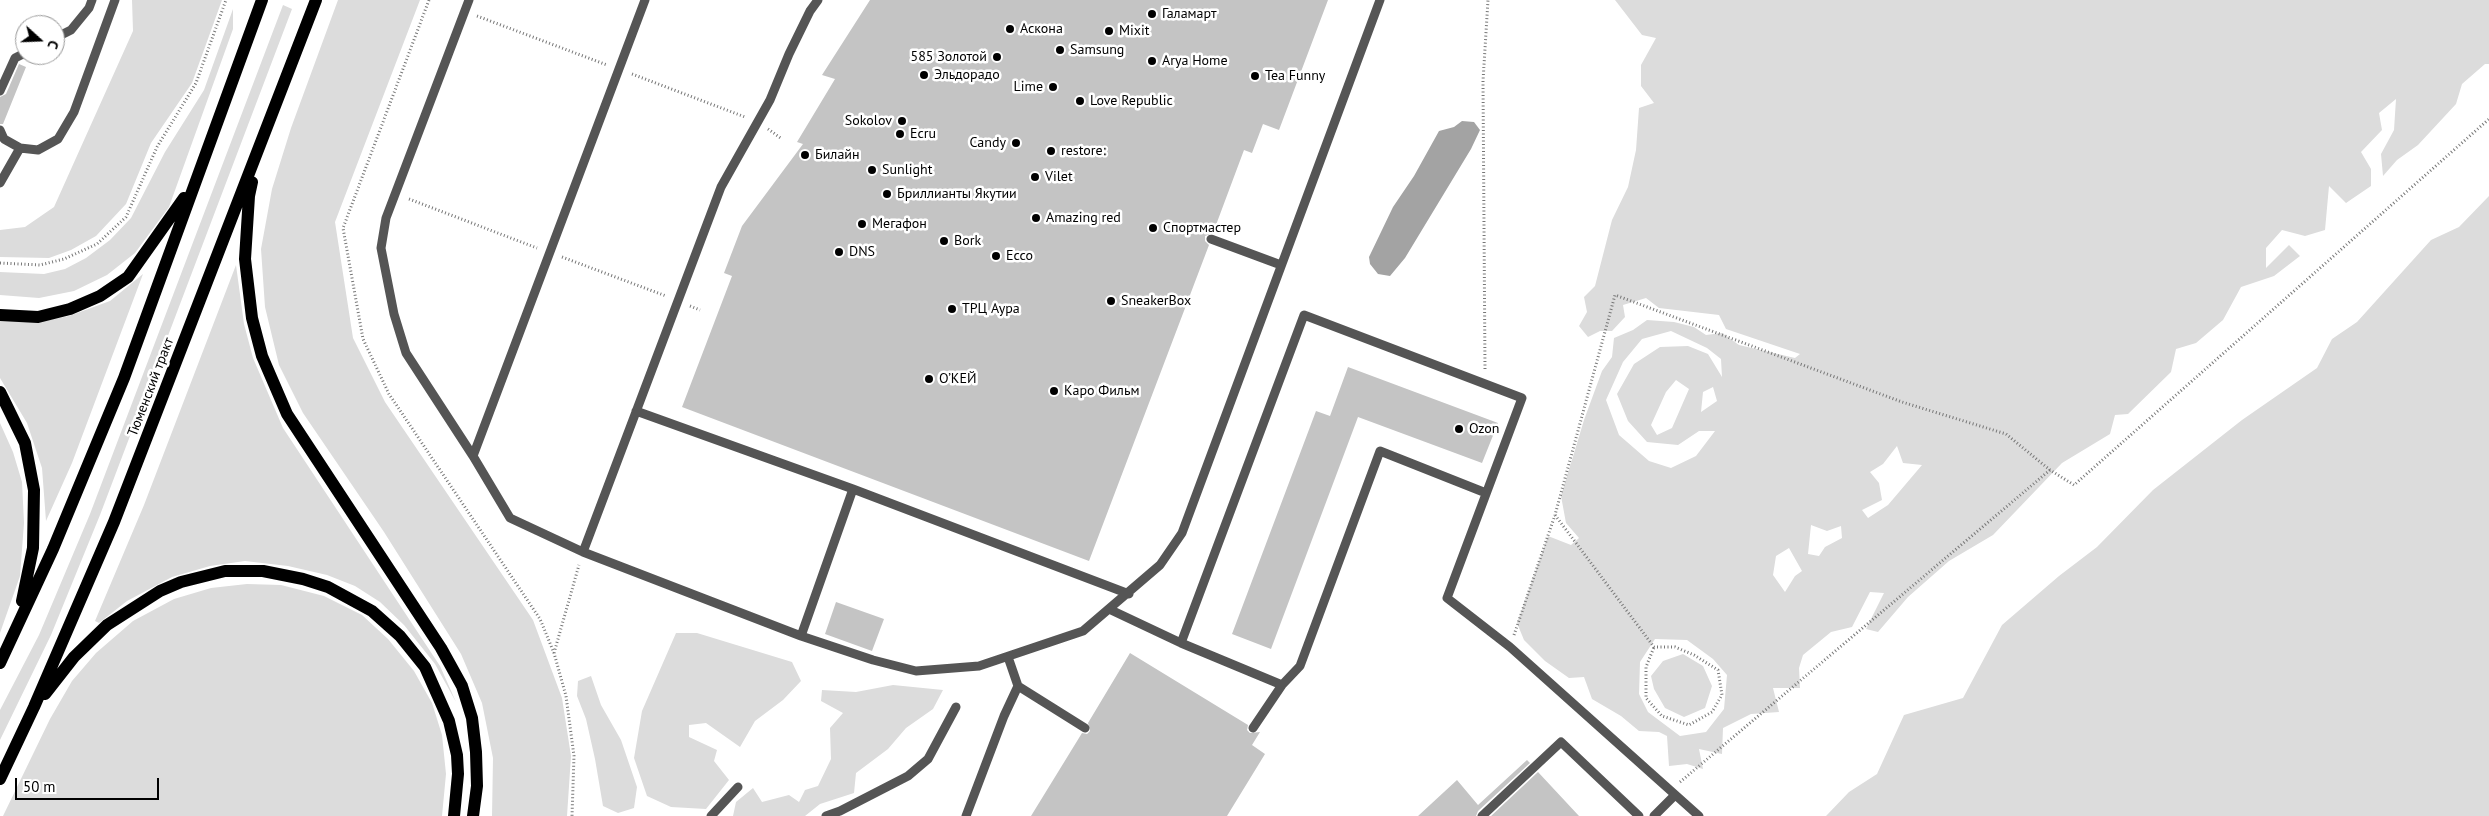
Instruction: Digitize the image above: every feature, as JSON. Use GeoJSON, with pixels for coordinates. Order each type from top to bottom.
{"type":"FeatureCollection","features":[{"type":"Feature","properties":{"kind":"main road","name":"Тюменский тракт"},"geometry":{"type":"LineString","coordinates":[[0,662],[53,549],[124,378],[262,0]]}},
{"type":"Feature","properties":{"kind":"main road","name":"Тюменский тракт"},"geometry":{"type":"LineString","coordinates":[[0,779],[34,707],[114,522],[316,0]]}},
{"type":"Feature","properties":{"kind":"main road"},"geometry":{"type":"LineString","coordinates":[[261,141],[249,196],[245,259],[252,318],[262,356],[276,392],[300,435],[436,640],[462,686],[472,718],[476,752],[477,786],[473,816]]}},
{"type":"Feature","properties":{"kind":"main road"},"geometry":{"type":"LineString","coordinates":[[0,315],[38,317],[70,310],[100,296],[128,277],[196,182]]}},
{"type":"Feature","properties":{"kind":"main road"},"geometry":{"type":"LineString","coordinates":[[0,392],[25,443],[32,472],[35,508],[33,548],[26,588],[0,662]]}},
{"type":"Feature","properties":{"kind":"main road"},"geometry":{"type":"LineString","coordinates":[[34,707],[91,639],[127,610],[160,591],[189,580],[225,571],[263,571],[297,577],[328,587],[372,611],[400,636],[425,666],[443,704],[455,746],[458,774],[454,816]]}},
{"type":"Feature","properties":{"kind":"lane"},"geometry":{"type":"LineString","coordinates":[[65,33],[71,30],[89,8],[92,0]]}},
{"type":"Feature","properties":{"kind":"lane"},"geometry":{"type":"LineString","coordinates":[[0,130],[4,139],[20,148],[38,150],[58,139],[74,112],[115,0]]}},
{"type":"Feature","properties":{"kind":"lane"},"geometry":{"type":"LineString","coordinates":[[469,0],[386,218],[381,248],[394,314],[406,353],[473,456],[510,518],[583,552],[801,636],[873,660],[916,671],[979,666],[1083,632],[1111,610],[1160,566],[1182,533],[1380,0]]}},
{"type":"Feature","properties":{"kind":"lane"},"geometry":{"type":"LineString","coordinates":[[473,456],[645,0]]}},
{"type":"Feature","properties":{"kind":"lane"},"geometry":{"type":"LineString","coordinates":[[583,552],[721,187],[770,100],[789,54],[810,11],[818,0]]}},
{"type":"Feature","properties":{"kind":"lane"},"geometry":{"type":"LineString","coordinates":[[0,91],[15,58]]}},
{"type":"Feature","properties":{"kind":"lane"},"geometry":{"type":"LineString","coordinates":[[0,183],[20,148]]}},
{"type":"Feature","properties":{"kind":"lane"},"geometry":{"type":"LineString","coordinates":[[1211,239],[1281,265]]}},
{"type":"Feature","properties":{"kind":"lane"},"geometry":{"type":"LineString","coordinates":[[1181,643],[1304,315],[1522,398],[1447,598],[1510,647],[1699,816]]}},
{"type":"Feature","properties":{"kind":"lane"},"geometry":{"type":"LineString","coordinates":[[636,411],[853,489],[1129,594]]}},
{"type":"Feature","properties":{"kind":"lane"},"geometry":{"type":"LineString","coordinates":[[1253,728],[1282,685],[1300,666],[1380,451],[1486,493]]}},
{"type":"Feature","properties":{"kind":"lane"},"geometry":{"type":"LineString","coordinates":[[801,636],[853,489]]}},
{"type":"Feature","properties":{"kind":"lane"},"geometry":{"type":"LineString","coordinates":[[1111,610],[1181,643],[1282,685]]}},
{"type":"Feature","properties":{"kind":"lane"},"geometry":{"type":"LineString","coordinates":[[1008,657],[1018,686],[1085,728]]}},
{"type":"Feature","properties":{"kind":"lane"},"geometry":{"type":"LineString","coordinates":[[966,816],[1004,716],[1018,686]]}},
{"type":"Feature","properties":{"kind":"lane"},"geometry":{"type":"LineString","coordinates":[[826,816],[840,811],[908,776],[928,759],[956,707]]}},
{"type":"Feature","properties":{"kind":"lane"},"geometry":{"type":"LineString","coordinates":[[1482,816],[1561,742],[1639,816]]}},
{"type":"Feature","properties":{"kind":"lane"},"geometry":{"type":"LineString","coordinates":[[711,816],[738,787]]}},
{"type":"Feature","properties":{"kind":"lane"},"geometry":{"type":"LineString","coordinates":[[1654,816],[1673,793]]}},
{"type":"Feature","properties":{"kind":"path"},"geometry":{"type":"LineString","coordinates":[[0,262],[40,264],[64,259],[97,244],[126,217],[156,147],[196,83],[226,0]]}},
{"type":"Feature","properties":{"kind":"path"},"geometry":{"type":"LineString","coordinates":[[1485,384],[1483,82],[1488,0]]}},
{"type":"Feature","properties":{"kind":"path"},"geometry":{"type":"LineString","coordinates":[[1510,647],[1555,515],[1615,295],[1902,402],[2006,434],[2050,470],[2074,484],[2489,119]]}},
{"type":"Feature","properties":{"kind":"path"},"geometry":{"type":"LineString","coordinates":[[1673,793],[2050,470]]}},
{"type":"Feature","properties":{"kind":"path"},"geometry":{"type":"LineString","coordinates":[[1555,515],[1654,647]]}},
{"type":"Feature","properties":{"kind":"path"},"geometry":{"type":"LineString","coordinates":[[554,654],[583,552]]}},
{"type":"Feature","properties":{"kind":"path"},"geometry":{"type":"LineString","coordinates":[[1654,647],[1675,647],[1694,655],[1718,670],[1722,695],[1712,712],[1689,725],[1662,716],[1646,698],[1646,667],[1654,647]]}},
{"type":"Feature","properties":{"kind":"shaded area"},"geometry":{"type":"Polygon","coordinates":[[[132,0],[222,0],[192,83],[151,143],[126,204],[96,236],[71,250],[49,258],[0,257],[0,230],[25,227],[54,207],[133,31],[132,0]]]}},
{"type":"Feature","properties":{"kind":"shaded area"},"geometry":{"type":"Polygon","coordinates":[[[338,0],[420,0],[335,222],[353,338],[385,402],[533,620],[562,698],[571,756],[567,816],[492,816],[493,758],[482,703],[461,654],[384,532],[303,413],[279,365],[265,307],[261,249],[272,189],[291,128],[338,0]]]}},
{"type":"Feature","properties":{"kind":"shaded area"},"geometry":{"type":"Polygon","coordinates":[[[1615,0],[2489,0],[2489,64],[2485,64],[2462,84],[2456,104],[2418,145],[2397,160],[2383,176],[2381,154],[2394,130],[2396,99],[2379,113],[2382,130],[2361,152],[2371,169],[2371,186],[2346,203],[2329,186],[2325,230],[2305,236],[2282,230],[2266,248],[2266,268],[2289,245],[2300,256],[2274,276],[2241,287],[2223,320],[2196,343],[2176,349],[2171,372],[2128,414],[2115,415],[2110,434],[2062,463],[1993,535],[1949,561],[1908,597],[1878,632],[1866,629],[1884,593],[1870,592],[1852,627],[1831,632],[1803,655],[1799,668],[1800,688],[1773,688],[1779,712],[1751,714],[1723,728],[1722,754],[1699,749],[1703,769],[1687,764],[1669,766],[1667,736],[1659,732],[1639,731],[1621,716],[1592,699],[1584,677],[1569,678],[1545,661],[1524,640],[1517,623],[1548,536],[1571,545],[1579,538],[1566,523],[1561,496],[1584,420],[1602,371],[1612,357],[1614,338],[1633,330],[1647,320],[1674,322],[1694,327],[1706,335],[1722,333],[1739,345],[1795,358],[1800,354],[1726,329],[1719,315],[1659,308],[1646,298],[1623,305],[1625,317],[1612,331],[1600,331],[1588,337],[1579,326],[1587,312],[1584,297],[1595,286],[1612,220],[1628,187],[1636,150],[1639,108],[1654,103],[1641,86],[1641,65],[1656,38],[1642,35],[1615,0]],[[1671,331],[1642,339],[1623,362],[1606,400],[1619,435],[1649,461],[1671,468],[1696,456],[1715,431],[1699,431],[1678,445],[1647,442],[1628,421],[1617,394],[1634,364],[1660,347],[1688,346],[1708,354],[1722,377],[1721,359],[1707,348],[1671,331]],[[1676,380],[1666,392],[1651,425],[1657,435],[1672,428],[1689,389],[1676,380]],[[1713,387],[1703,392],[1701,412],[1717,401],[1713,387]],[[1897,446],[1883,464],[1870,472],[1879,483],[1882,500],[1862,510],[1868,518],[1888,505],[1922,465],[1903,463],[1897,446]],[[1811,525],[1808,554],[1819,556],[1825,547],[1842,538],[1841,526],[1827,531],[1811,525]],[[1789,548],[1776,556],[1773,575],[1785,592],[1795,576],[1802,571],[1789,548]],[[1655,639],[1640,662],[1639,694],[1648,712],[1680,736],[1706,732],[1724,709],[1727,675],[1713,659],[1687,640],[1655,639]]]}},
{"type":"Feature","properties":{"kind":"shaded area"},"geometry":{"type":"Polygon","coordinates":[[[283,5],[292,9],[100,515],[51,635],[0,740],[0,710],[39,635],[90,514],[283,5]]]}},
{"type":"Feature","properties":{"kind":"shaded area"},"geometry":{"type":"Polygon","coordinates":[[[233,9],[233,29],[169,207],[135,253],[107,275],[74,291],[39,298],[0,295],[0,272],[44,274],[65,269],[86,258],[110,240],[131,218],[165,152],[204,90],[233,9]]]}},
{"type":"Feature","properties":{"kind":"shaded area"},"geometry":{"type":"Polygon","coordinates":[[[1462,121],[1474,122],[1480,130],[1471,149],[1405,258],[1390,276],[1378,274],[1370,264],[1369,257],[1393,207],[1414,176],[1439,131],[1454,127],[1462,121]]]}},
{"type":"Feature","properties":{"kind":"shaded area"},"geometry":{"type":"Polygon","coordinates":[[[2489,196],[2489,816],[1826,816],[1849,792],[1877,774],[1904,715],[1963,698],[2002,625],[2059,576],[2097,547],[2153,490],[2242,420],[2317,368],[2332,339],[2357,322],[2431,240],[2459,227],[2489,196]]]}},
{"type":"Feature","properties":{"kind":"shaded area"},"geometry":{"type":"Polygon","coordinates":[[[236,265],[244,324],[253,358],[283,428],[440,666],[456,702],[435,664],[404,625],[380,602],[355,586],[327,575],[288,566],[245,561],[210,566],[172,577],[127,601],[99,623],[95,621],[144,505],[236,265]]]}},
{"type":"Feature","properties":{"kind":"shaded area"},"geometry":{"type":"Polygon","coordinates":[[[143,274],[72,463],[46,521],[42,468],[27,423],[0,378],[0,320],[38,322],[69,316],[110,301],[143,274]]]}},
{"type":"Feature","properties":{"kind":"shaded area"},"geometry":{"type":"Polygon","coordinates":[[[0,423],[13,452],[22,482],[24,523],[20,576],[0,633],[0,423]]]}},
{"type":"Feature","properties":{"kind":"shaded area"},"geometry":{"type":"Polygon","coordinates":[[[247,584],[281,585],[324,596],[362,615],[388,639],[414,671],[432,703],[442,735],[446,774],[442,816],[3,816],[50,719],[72,681],[96,653],[133,621],[174,599],[211,588],[247,584]]]}},
{"type":"Feature","properties":{"kind":"shaded area"},"geometry":{"type":"Polygon","coordinates":[[[676,633],[697,633],[792,662],[801,681],[783,700],[755,721],[740,747],[706,723],[689,725],[689,737],[717,750],[714,761],[729,780],[706,809],[671,807],[647,796],[634,758],[642,711],[676,633]]]}},
{"type":"Feature","properties":{"kind":"shaded area"},"geometry":{"type":"Polygon","coordinates":[[[1683,654],[1703,666],[1712,686],[1705,708],[1684,717],[1665,708],[1654,689],[1651,676],[1663,661],[1683,654]]]}},
{"type":"Feature","properties":{"kind":"shaded area"},"geometry":{"type":"Polygon","coordinates":[[[591,676],[601,705],[621,740],[637,787],[634,808],[618,813],[603,806],[586,719],[577,696],[578,681],[591,676]]]}},
{"type":"Feature","properties":{"kind":"shaded area"},"geometry":{"type":"Polygon","coordinates":[[[893,685],[943,690],[933,709],[906,728],[888,749],[856,773],[854,793],[820,804],[805,816],[733,816],[736,802],[753,788],[762,802],[789,795],[799,802],[805,790],[818,786],[831,759],[830,728],[843,713],[821,701],[822,690],[856,692],[893,685]]]}},
{"type":"Feature","properties":{"kind":"building","name":"ТРЦ Аура"},"geometry":{"type":"Polygon","coordinates":[[[870,0],[1328,0],[1279,130],[1263,124],[1252,153],[1244,150],[1213,233],[1205,236],[1205,241],[1209,245],[1089,561],[682,407],[732,276],[724,273],[742,226],[803,144],[797,142],[835,79],[822,75],[870,0]]]}},
{"type":"Feature","properties":{"kind":"building"},"geometry":{"type":"Polygon","coordinates":[[[19,65],[26,67],[3,124],[0,124],[0,97],[6,94],[19,65]]]}},
{"type":"Feature","properties":{"kind":"building"},"geometry":{"type":"Polygon","coordinates":[[[1348,367],[1498,423],[1482,463],[1358,417],[1271,649],[1232,634],[1316,411],[1330,416],[1348,367]]]}},
{"type":"Feature","properties":{"kind":"building"},"geometry":{"type":"Polygon","coordinates":[[[836,602],[884,619],[872,651],[825,634],[836,602]]]}},
{"type":"Feature","properties":{"kind":"building"},"geometry":{"type":"Polygon","coordinates":[[[1130,653],[1248,725],[1247,730],[1250,733],[1260,732],[1252,745],[1265,754],[1227,816],[1031,816],[1082,733],[1087,734],[1090,731],[1088,723],[1130,653]]]}},
{"type":"Feature","properties":{"kind":"building"},"geometry":{"type":"Polygon","coordinates":[[[1527,760],[1530,763],[1478,811],[1476,816],[1418,816],[1457,780],[1478,805],[1527,760]]]}},
{"type":"Feature","properties":{"kind":"building"},"geometry":{"type":"Polygon","coordinates":[[[1538,772],[1579,816],[1491,816],[1538,772]]]}},
{"type":"Feature","properties":{"kind":"place","name":"Галамарт"},"geometry":{"type":"Point","coordinates":[1152,14]}},
{"type":"Feature","properties":{"kind":"place","name":"Аскона"},"geometry":{"type":"Point","coordinates":[1010,29]}},
{"type":"Feature","properties":{"kind":"place","name":"Mixit"},"geometry":{"type":"Point","coordinates":[1109,31]}},
{"type":"Feature","properties":{"kind":"place","name":"Samsung"},"geometry":{"type":"Point","coordinates":[1060,50]}},
{"type":"Feature","properties":{"kind":"place","name":"585 Золотой"},"geometry":{"type":"Point","coordinates":[997,57]}},
{"type":"Feature","properties":{"kind":"place","name":"Arya Home"},"geometry":{"type":"Point","coordinates":[1152,61]}},
{"type":"Feature","properties":{"kind":"place","name":"Эльдорадо"},"geometry":{"type":"Point","coordinates":[924,75]}},
{"type":"Feature","properties":{"kind":"place","name":"Tea Funny"},"geometry":{"type":"Point","coordinates":[1255,76]}},
{"type":"Feature","properties":{"kind":"place","name":"Lime"},"geometry":{"type":"Point","coordinates":[1053,87]}},
{"type":"Feature","properties":{"kind":"place","name":"Love Republic"},"geometry":{"type":"Point","coordinates":[1080,101]}},
{"type":"Feature","properties":{"kind":"place","name":"Sokolov"},"geometry":{"type":"Point","coordinates":[902,121]}},
{"type":"Feature","properties":{"kind":"place","name":"Ecru"},"geometry":{"type":"Point","coordinates":[900,134]}},
{"type":"Feature","properties":{"kind":"place","name":"Candy"},"geometry":{"type":"Point","coordinates":[1016,143]}},
{"type":"Feature","properties":{"kind":"place","name":"restore:"},"geometry":{"type":"Point","coordinates":[1051,151]}},
{"type":"Feature","properties":{"kind":"place","name":"Билайн"},"geometry":{"type":"Point","coordinates":[805,155]}},
{"type":"Feature","properties":{"kind":"place","name":"Sunlight"},"geometry":{"type":"Point","coordinates":[872,170]}},
{"type":"Feature","properties":{"kind":"place","name":"Vilet"},"geometry":{"type":"Point","coordinates":[1035,177]}},
{"type":"Feature","properties":{"kind":"place","name":"Бриллианты Якутии"},"geometry":{"type":"Point","coordinates":[887,194]}},
{"type":"Feature","properties":{"kind":"place","name":"Amazing red"},"geometry":{"type":"Point","coordinates":[1036,218]}},
{"type":"Feature","properties":{"kind":"place","name":"Мегафон"},"geometry":{"type":"Point","coordinates":[862,224]}},
{"type":"Feature","properties":{"kind":"place","name":"Спортмастер"},"geometry":{"type":"Point","coordinates":[1153,228]}},
{"type":"Feature","properties":{"kind":"place","name":"Bork"},"geometry":{"type":"Point","coordinates":[944,241]}},
{"type":"Feature","properties":{"kind":"place","name":"DNS"},"geometry":{"type":"Point","coordinates":[839,252]}},
{"type":"Feature","properties":{"kind":"place","name":"Ecco"},"geometry":{"type":"Point","coordinates":[996,256]}},
{"type":"Feature","properties":{"kind":"place","name":"SneakerBox"},"geometry":{"type":"Point","coordinates":[1111,301]}},
{"type":"Feature","properties":{"kind":"place","name":"ТРЦ Аура"},"geometry":{"type":"Point","coordinates":[952,309]}},
{"type":"Feature","properties":{"kind":"place","name":"О’КЕЙ"},"geometry":{"type":"Point","coordinates":[929,379]}},
{"type":"Feature","properties":{"kind":"place","name":"Каро Фильм"},"geometry":{"type":"Point","coordinates":[1054,391]}},
{"type":"Feature","properties":{"kind":"place","name":"Ozon"},"geometry":{"type":"Point","coordinates":[1459,429]}}]}
